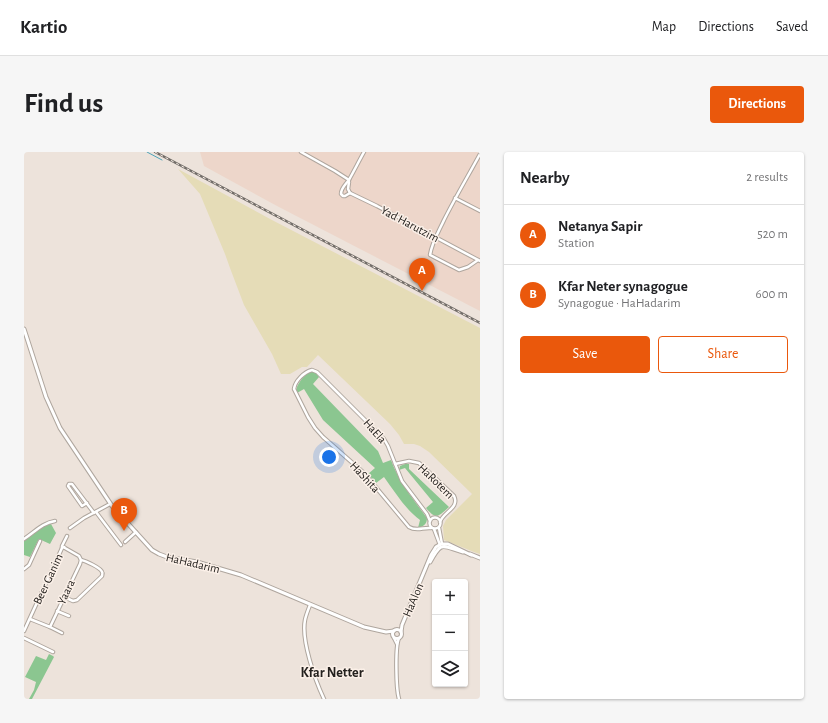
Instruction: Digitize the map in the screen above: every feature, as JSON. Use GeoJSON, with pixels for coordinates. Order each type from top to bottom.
{"type":"FeatureCollection","features":[{"type":"Feature","properties":{"kind":"main road","name":"HaHadarim"},"geometry":{"type":"LineString","coordinates":[[24,330],[46,397],[54,417],[66,438],[110,504],[152,550],[163,556],[197,562],[235,573],[360,626],[386,632],[396,631]]}},
{"type":"Feature","properties":{"kind":"main road"},"geometry":{"type":"LineString","coordinates":[[441,545],[480,558]]}},
{"type":"Feature","properties":{"kind":"main road","name":"HaAlon"},"geometry":{"type":"LineString","coordinates":[[401,632],[402,625],[423,575],[436,551],[441,545]]}},
{"type":"Feature","properties":{"kind":"main road","name":"HaAlon"},"geometry":{"type":"LineString","coordinates":[[396,631],[402,625]]}},
{"type":"Feature","properties":{"kind":"main road"},"geometry":{"type":"LineString","coordinates":[[396,631],[401,632],[401,636],[399,638],[397,639],[393,637],[393,634],[396,631]]}},
{"type":"Feature","properties":{"kind":"main road","name":"HaHadarim"},"geometry":{"type":"LineString","coordinates":[[386,632],[393,637]]}},
{"type":"Feature","properties":{"kind":"street"},"geometry":{"type":"LineString","coordinates":[[301,152],[349,180]]}},
{"type":"Feature","properties":{"kind":"street"},"geometry":{"type":"LineString","coordinates":[[349,180],[348,189],[350,193],[343,196],[341,194],[341,190],[349,180],[364,152]]}},
{"type":"Feature","properties":{"kind":"street"},"geometry":{"type":"LineString","coordinates":[[479,261],[459,270],[430,254],[431,248],[455,198],[480,154]]}},
{"type":"Feature","properties":{"kind":"street","name":"Yad Harutzim"},"geometry":{"type":"LineString","coordinates":[[350,193],[378,206],[479,261]]}},
{"type":"Feature","properties":{"kind":"street"},"geometry":{"type":"LineString","coordinates":[[455,198],[480,211]]}},
{"type":"Feature","properties":{"kind":"street","name":"HaEla"},"geometry":{"type":"LineString","coordinates":[[303,376],[310,370],[317,372],[384,439],[400,478],[427,514],[429,522]]}},
{"type":"Feature","properties":{"kind":"street","name":"HaShita"},"geometry":{"type":"LineString","coordinates":[[303,376],[295,384],[295,391],[315,428],[323,437],[364,473],[409,527],[416,530],[433,528]]}},
{"type":"Feature","properties":{"kind":"street","name":"HaRotem"},"geometry":{"type":"LineString","coordinates":[[395,464],[409,460],[419,463],[454,496],[456,499],[454,505],[440,522]]}},
{"type":"Feature","properties":{"kind":"street"},"geometry":{"type":"LineString","coordinates":[[87,503],[82,506],[68,486],[69,484],[72,484],[121,545]]}},
{"type":"Feature","properties":{"kind":"street"},"geometry":{"type":"LineString","coordinates":[[70,528],[84,518],[110,504]]}},
{"type":"Feature","properties":{"kind":"street","name":"HaEla"},"geometry":{"type":"LineString","coordinates":[[427,514],[435,518]]}},
{"type":"Feature","properties":{"kind":"street","name":"HaRotem"},"geometry":{"type":"LineString","coordinates":[[435,518],[443,517]]}},
{"type":"Feature","properties":{"kind":"street"},"geometry":{"type":"LineString","coordinates":[[424,528],[435,518],[439,520],[441,545]]}},
{"type":"Feature","properties":{"kind":"street"},"geometry":{"type":"LineString","coordinates":[[24,539],[42,526],[49,522],[55,521]]}},
{"type":"Feature","properties":{"kind":"street"},"geometry":{"type":"LineString","coordinates":[[429,522],[441,545]]}},
{"type":"Feature","properties":{"kind":"street"},"geometry":{"type":"LineString","coordinates":[[433,528],[437,528],[439,526]]}},
{"type":"Feature","properties":{"kind":"street"},"geometry":{"type":"LineString","coordinates":[[125,542],[136,532]]}},
{"type":"Feature","properties":{"kind":"street","name":"Beer Ganim"},"geometry":{"type":"LineString","coordinates":[[24,631],[66,536]]}},
{"type":"Feature","properties":{"kind":"street"},"geometry":{"type":"LineString","coordinates":[[24,569],[29,565],[40,541]]}},
{"type":"Feature","properties":{"kind":"street"},"geometry":{"type":"LineString","coordinates":[[62,548],[64,547],[80,557],[81,560],[101,570],[102,572],[102,576],[77,600],[73,601],[64,597]]}},
{"type":"Feature","properties":{"kind":"street","name":"Yaara"},"geometry":{"type":"LineString","coordinates":[[50,628],[81,560]]}},
{"type":"Feature","properties":{"kind":"street"},"geometry":{"type":"LineString","coordinates":[[310,605],[305,620],[304,634],[306,646],[324,699]]}},
{"type":"Feature","properties":{"kind":"street"},"geometry":{"type":"LineString","coordinates":[[57,611],[69,616]]}},
{"type":"Feature","properties":{"kind":"street"},"geometry":{"type":"LineString","coordinates":[[30,619],[62,633]]}},
{"type":"Feature","properties":{"kind":"street"},"geometry":{"type":"LineString","coordinates":[[393,637],[398,646]]}},
{"type":"Feature","properties":{"kind":"street"},"geometry":{"type":"LineString","coordinates":[[24,638],[53,652]]}},
{"type":"Feature","properties":{"kind":"street"},"geometry":{"type":"LineString","coordinates":[[399,638],[397,674],[399,699]]}},
{"type":"Feature","properties":{"kind":"shaded area"},"geometry":{"type":"Polygon","coordinates":[[[200,152],[480,152],[480,311],[277,206],[204,166],[200,152]]]}},
{"type":"Feature","properties":{"kind":"green space"},"geometry":{"type":"Polygon","coordinates":[[[312,371],[319,377],[313,384],[378,451],[383,463],[391,460],[402,483],[427,518],[426,523],[423,526],[418,528],[420,520],[405,506],[384,477],[376,483],[368,474],[375,468],[323,420],[304,389],[297,393],[296,390],[304,376],[312,371]]]}},
{"type":"Feature","properties":{"kind":"green space"},"geometry":{"type":"Polygon","coordinates":[[[409,464],[409,469],[449,507],[440,515],[435,516],[426,508],[433,502],[405,468],[399,470],[400,466],[409,464]]]}},
{"type":"Feature","properties":{"kind":"green space"},"geometry":{"type":"Polygon","coordinates":[[[51,524],[56,533],[50,544],[39,539],[30,557],[24,555],[24,541],[44,526],[51,524]]]}},
{"type":"Feature","properties":{"kind":"green space"},"geometry":{"type":"Polygon","coordinates":[[[49,654],[54,657],[32,699],[29,699],[36,682],[25,677],[36,656],[46,660],[49,654]]]}},
{"type":"Feature","properties":{"kind":"sand"},"geometry":{"type":"Polygon","coordinates":[[[178,169],[272,220],[480,328],[480,554],[444,540],[443,526],[446,520],[472,494],[429,452],[414,444],[404,444],[390,424],[318,355],[307,367],[302,367],[290,374],[281,374],[272,354],[244,305],[200,194],[178,169]]]}},
{"type":"Feature","properties":{"kind":"waterway"},"geometry":{"type":"LineString","coordinates":[[147,152],[162,160]]}},
{"type":"Feature","properties":{"kind":"railway"},"geometry":{"type":"LineString","coordinates":[[155,152],[480,323]]}},
{"type":"Feature","properties":{"kind":"place","name":"Netanya Sapir"},"geometry":{"type":"Point","coordinates":[422,291]}},
{"type":"Feature","properties":{"kind":"place","name":"Kfar Neter synagogue"},"geometry":{"type":"Point","coordinates":[124,531]}},
{"type":"Feature","properties":{"kind":"district","name":"Kfar Netter"},"geometry":{"type":"Point","coordinates":[332,673]}}]}
